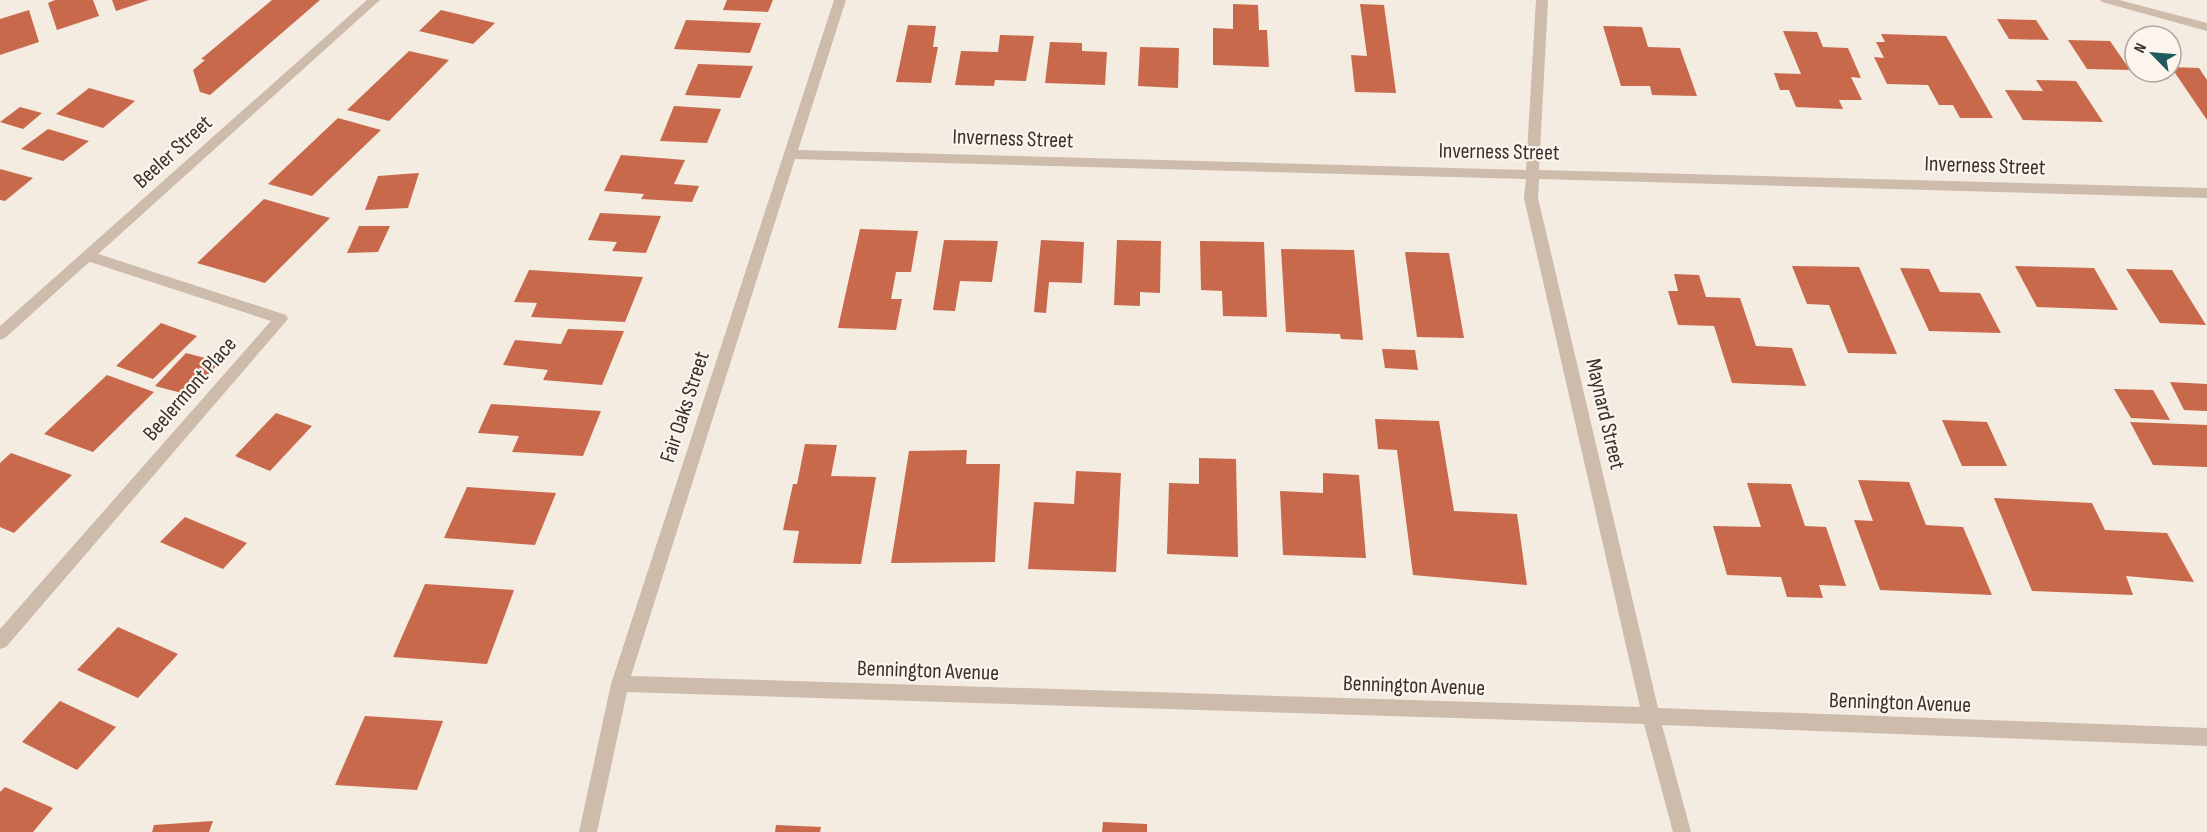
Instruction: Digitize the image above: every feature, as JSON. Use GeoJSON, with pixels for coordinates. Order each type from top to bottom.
{"type":"FeatureCollection","features":[{"type":"Feature","properties":{"kind":"street","name":"Beeler Street"},"geometry":{"type":"LineString","coordinates":[[0,334],[374,0]]}},
{"type":"Feature","properties":{"kind":"street","name":"Fair Oaks Street"},"geometry":{"type":"LineString","coordinates":[[588,832],[620,684],[840,0]]}},
{"type":"Feature","properties":{"kind":"street","name":"Maynard Street"},"geometry":{"type":"LineString","coordinates":[[1542,0],[1531,198],[1651,716],[1682,832]]}},
{"type":"Feature","properties":{"kind":"street"},"geometry":{"type":"LineString","coordinates":[[2106,0],[2207,27]]}},
{"type":"Feature","properties":{"kind":"street","name":"Inverness Street"},"geometry":{"type":"LineString","coordinates":[[790,154],[2207,193]]}},
{"type":"Feature","properties":{"kind":"street","name":"Beelermont Place"},"geometry":{"type":"LineString","coordinates":[[0,641],[281,319],[89,256]]}},
{"type":"Feature","properties":{"kind":"street","name":"Bennington Avenue"},"geometry":{"type":"LineString","coordinates":[[620,684],[1651,716],[2207,737]]}},
{"type":"Feature","properties":{"kind":"building"},"geometry":{"type":"Polygon","coordinates":[[[55,0],[93,0],[99,16],[57,30],[48,3],[55,0]]]}},
{"type":"Feature","properties":{"kind":"building"},"geometry":{"type":"Polygon","coordinates":[[[112,0],[149,0],[116,11],[112,0]]]}},
{"type":"Feature","properties":{"kind":"building"},"geometry":{"type":"Polygon","coordinates":[[[272,0],[320,0],[210,95],[200,92],[193,70],[205,60],[201,59],[272,0]]]}},
{"type":"Feature","properties":{"kind":"building"},"geometry":{"type":"Polygon","coordinates":[[[727,0],[773,0],[768,12],[723,10],[727,0]]]}},
{"type":"Feature","properties":{"kind":"building"},"geometry":{"type":"Polygon","coordinates":[[[1233,4],[1258,5],[1259,30],[1267,30],[1269,67],[1213,65],[1213,28],[1233,29],[1233,4]]]}},
{"type":"Feature","properties":{"kind":"building"},"geometry":{"type":"Polygon","coordinates":[[[1360,4],[1384,5],[1396,93],[1355,92],[1351,55],[1367,56],[1360,4]]]}},
{"type":"Feature","properties":{"kind":"building"},"geometry":{"type":"Polygon","coordinates":[[[29,10],[39,42],[0,55],[0,19],[29,10]]]}},
{"type":"Feature","properties":{"kind":"building"},"geometry":{"type":"Polygon","coordinates":[[[441,10],[495,23],[473,44],[419,31],[441,10]]]}},
{"type":"Feature","properties":{"kind":"building"},"geometry":{"type":"Polygon","coordinates":[[[1997,19],[2036,20],[2049,40],[2009,39],[1997,19]]]}},
{"type":"Feature","properties":{"kind":"building"},"geometry":{"type":"Polygon","coordinates":[[[686,20],[761,23],[750,53],[674,49],[686,20]]]}},
{"type":"Feature","properties":{"kind":"building"},"geometry":{"type":"Polygon","coordinates":[[[908,25],[936,26],[933,47],[938,47],[931,83],[896,82],[908,25]]]}},
{"type":"Feature","properties":{"kind":"building"},"geometry":{"type":"Polygon","coordinates":[[[1603,26],[1642,27],[1648,47],[1680,48],[1697,96],[1652,95],[1650,86],[1621,86],[1603,26]]]}},
{"type":"Feature","properties":{"kind":"building"},"geometry":{"type":"Polygon","coordinates":[[[1783,31],[1817,32],[1823,47],[1848,48],[1861,78],[1851,77],[1862,100],[1839,100],[1843,109],[1796,107],[1789,90],[1780,90],[1774,73],[1801,74],[1783,31]]]}},
{"type":"Feature","properties":{"kind":"building"},"geometry":{"type":"Polygon","coordinates":[[[1881,34],[1946,36],[1993,118],[1960,118],[1953,105],[1939,105],[1928,85],[1887,84],[1874,57],[1884,58],[1876,42],[1885,42],[1881,34]]]}},
{"type":"Feature","properties":{"kind":"building"},"geometry":{"type":"Polygon","coordinates":[[[1000,35],[1034,36],[1026,81],[995,80],[994,86],[955,85],[961,51],[998,52],[1000,35]]]}},
{"type":"Feature","properties":{"kind":"building"},"geometry":{"type":"Polygon","coordinates":[[[2068,40],[2110,41],[2123,60],[2123,70],[2087,69],[2068,40]]]}},
{"type":"Feature","properties":{"kind":"building"},"geometry":{"type":"Polygon","coordinates":[[[1050,42],[1082,43],[1082,51],[1107,52],[1105,85],[1045,83],[1050,42]]]}},
{"type":"Feature","properties":{"kind":"building"},"geometry":{"type":"Polygon","coordinates":[[[1140,47],[1179,48],[1178,88],[1138,86],[1140,47]]]}},
{"type":"Feature","properties":{"kind":"building"},"geometry":{"type":"Polygon","coordinates":[[[409,51],[449,60],[389,121],[347,110],[409,51]]]}},
{"type":"Feature","properties":{"kind":"building"},"geometry":{"type":"Polygon","coordinates":[[[698,64],[753,66],[740,98],[685,95],[698,64]]]}},
{"type":"Feature","properties":{"kind":"building"},"geometry":{"type":"Polygon","coordinates":[[[2183,67],[2199,68],[2207,80],[2207,120],[2183,84],[2183,67]]]}},
{"type":"Feature","properties":{"kind":"building"},"geometry":{"type":"Polygon","coordinates":[[[2036,80],[2076,81],[2103,122],[2023,120],[2005,90],[2043,91],[2036,80]]]}},
{"type":"Feature","properties":{"kind":"building"},"geometry":{"type":"Polygon","coordinates":[[[89,88],[135,101],[103,128],[56,114],[89,88]]]}},
{"type":"Feature","properties":{"kind":"building"},"geometry":{"type":"Polygon","coordinates":[[[674,106],[721,109],[707,143],[660,141],[674,106]]]}},
{"type":"Feature","properties":{"kind":"building"},"geometry":{"type":"Polygon","coordinates":[[[20,107],[42,113],[23,129],[0,122],[20,107]]]}},
{"type":"Feature","properties":{"kind":"building"},"geometry":{"type":"Polygon","coordinates":[[[338,118],[381,130],[312,196],[268,184],[338,118]]]}},
{"type":"Feature","properties":{"kind":"building"},"geometry":{"type":"Polygon","coordinates":[[[48,129],[89,141],[63,161],[21,149],[48,129]]]}},
{"type":"Feature","properties":{"kind":"building"},"geometry":{"type":"Polygon","coordinates":[[[621,155],[685,160],[674,184],[699,186],[692,202],[641,199],[644,194],[604,191],[621,155]]]}},
{"type":"Feature","properties":{"kind":"building"},"geometry":{"type":"Polygon","coordinates":[[[0,169],[33,178],[5,201],[0,200],[0,169]]]}},
{"type":"Feature","properties":{"kind":"building"},"geometry":{"type":"Polygon","coordinates":[[[419,173],[408,208],[365,210],[378,176],[419,173]]]}},
{"type":"Feature","properties":{"kind":"building"},"geometry":{"type":"Polygon","coordinates":[[[264,199],[330,218],[265,283],[197,263],[264,199]]]}},
{"type":"Feature","properties":{"kind":"building"},"geometry":{"type":"Polygon","coordinates":[[[600,213],[661,216],[646,253],[612,251],[617,242],[588,240],[600,213]]]}},
{"type":"Feature","properties":{"kind":"building"},"geometry":{"type":"Polygon","coordinates":[[[359,226],[390,226],[378,252],[347,253],[359,226]]]}},
{"type":"Feature","properties":{"kind":"building"},"geometry":{"type":"Polygon","coordinates":[[[860,229],[918,231],[911,272],[896,272],[891,299],[902,299],[896,330],[838,328],[860,229]]]}},
{"type":"Feature","properties":{"kind":"building"},"geometry":{"type":"Polygon","coordinates":[[[944,240],[998,241],[992,282],[960,281],[955,311],[933,310],[944,240]]]}},
{"type":"Feature","properties":{"kind":"building"},"geometry":{"type":"Polygon","coordinates":[[[1041,240],[1084,242],[1082,283],[1049,282],[1046,313],[1034,312],[1041,240]]]}},
{"type":"Feature","properties":{"kind":"building"},"geometry":{"type":"Polygon","coordinates":[[[1117,240],[1161,241],[1160,293],[1140,292],[1140,306],[1114,305],[1117,240]]]}},
{"type":"Feature","properties":{"kind":"building"},"geometry":{"type":"Polygon","coordinates":[[[1200,241],[1264,242],[1267,317],[1223,316],[1222,291],[1201,290],[1200,241]]]}},
{"type":"Feature","properties":{"kind":"building"},"geometry":{"type":"Polygon","coordinates":[[[1281,249],[1354,250],[1363,340],[1341,339],[1340,334],[1286,332],[1281,249]]]}},
{"type":"Feature","properties":{"kind":"building"},"geometry":{"type":"Polygon","coordinates":[[[1405,252],[1449,253],[1464,338],[1417,337],[1405,252]]]}},
{"type":"Feature","properties":{"kind":"building"},"geometry":{"type":"Polygon","coordinates":[[[1792,266],[1859,267],[1897,354],[1848,353],[1829,305],[1807,304],[1792,266]]]}},
{"type":"Feature","properties":{"kind":"building"},"geometry":{"type":"Polygon","coordinates":[[[2015,266],[2094,268],[2118,310],[2037,307],[2015,266]]]}},
{"type":"Feature","properties":{"kind":"building"},"geometry":{"type":"Polygon","coordinates":[[[1900,268],[1929,269],[1940,292],[1980,293],[2001,333],[1929,331],[1900,268]]]}},
{"type":"Feature","properties":{"kind":"building"},"geometry":{"type":"Polygon","coordinates":[[[2126,269],[2172,270],[2206,325],[2160,323],[2126,269]]]}},
{"type":"Feature","properties":{"kind":"building"},"geometry":{"type":"Polygon","coordinates":[[[529,270],[643,277],[625,322],[531,317],[537,303],[514,302],[529,270]]]}},
{"type":"Feature","properties":{"kind":"building"},"geometry":{"type":"Polygon","coordinates":[[[1674,274],[1699,275],[1706,297],[1740,298],[1756,346],[1792,348],[1806,386],[1732,383],[1714,326],[1678,325],[1668,291],[1678,291],[1674,274]]]}},
{"type":"Feature","properties":{"kind":"building"},"geometry":{"type":"Polygon","coordinates":[[[161,323],[197,336],[153,379],[116,366],[161,323]]]}},
{"type":"Feature","properties":{"kind":"building"},"geometry":{"type":"Polygon","coordinates":[[[568,329],[624,331],[602,385],[543,380],[548,370],[503,365],[515,340],[561,344],[568,329]]]}},
{"type":"Feature","properties":{"kind":"building"},"geometry":{"type":"Polygon","coordinates":[[[1382,349],[1415,350],[1418,370],[1385,368],[1382,349]]]}},
{"type":"Feature","properties":{"kind":"building"},"geometry":{"type":"Polygon","coordinates":[[[186,353],[220,362],[189,395],[155,386],[186,353]]]}},
{"type":"Feature","properties":{"kind":"building"},"geometry":{"type":"Polygon","coordinates":[[[107,375],[154,392],[93,452],[44,434],[107,375]]]}},
{"type":"Feature","properties":{"kind":"building"},"geometry":{"type":"Polygon","coordinates":[[[2170,382],[2207,384],[2207,411],[2184,410],[2170,382]]]}},
{"type":"Feature","properties":{"kind":"building"},"geometry":{"type":"Polygon","coordinates":[[[2114,389],[2153,390],[2170,420],[2131,418],[2114,389]]]}},
{"type":"Feature","properties":{"kind":"building"},"geometry":{"type":"Polygon","coordinates":[[[491,404],[601,411],[583,456],[512,452],[519,436],[478,433],[491,404]]]}},
{"type":"Feature","properties":{"kind":"building"},"geometry":{"type":"Polygon","coordinates":[[[276,413],[312,426],[270,471],[235,456],[276,413]]]}},
{"type":"Feature","properties":{"kind":"building"},"geometry":{"type":"Polygon","coordinates":[[[1375,419],[1439,421],[1454,511],[1517,514],[1527,585],[1413,575],[1397,450],[1378,449],[1375,419]]]}},
{"type":"Feature","properties":{"kind":"building"},"geometry":{"type":"Polygon","coordinates":[[[1942,420],[1987,422],[2007,466],[1962,466],[1942,420]]]}},
{"type":"Feature","properties":{"kind":"building"},"geometry":{"type":"Polygon","coordinates":[[[2130,422],[2207,425],[2207,467],[2153,465],[2130,422]]]}},
{"type":"Feature","properties":{"kind":"building"},"geometry":{"type":"Polygon","coordinates":[[[805,444],[837,445],[831,476],[876,477],[861,564],[793,563],[799,531],[783,530],[793,484],[797,484],[805,444]]]}},
{"type":"Feature","properties":{"kind":"building"},"geometry":{"type":"Polygon","coordinates":[[[967,450],[966,464],[1000,464],[995,562],[891,563],[909,451],[967,450]]]}},
{"type":"Feature","properties":{"kind":"building"},"geometry":{"type":"Polygon","coordinates":[[[11,453],[72,475],[14,533],[0,527],[0,463],[11,453]]]}},
{"type":"Feature","properties":{"kind":"building"},"geometry":{"type":"Polygon","coordinates":[[[1199,458],[1236,459],[1238,557],[1167,554],[1169,483],[1199,484],[1199,458]]]}},
{"type":"Feature","properties":{"kind":"building"},"geometry":{"type":"Polygon","coordinates":[[[1076,471],[1121,473],[1116,572],[1028,569],[1034,502],[1074,504],[1076,471]]]}},
{"type":"Feature","properties":{"kind":"building"},"geometry":{"type":"Polygon","coordinates":[[[1323,473],[1359,475],[1366,558],[1283,555],[1280,491],[1323,493],[1323,473]]]}},
{"type":"Feature","properties":{"kind":"building"},"geometry":{"type":"Polygon","coordinates":[[[1858,480],[1909,482],[1926,525],[1963,527],[1992,595],[1880,590],[1854,520],[1873,521],[1858,480]]]}},
{"type":"Feature","properties":{"kind":"building"},"geometry":{"type":"Polygon","coordinates":[[[1747,483],[1791,484],[1805,526],[1826,527],[1846,586],[1819,585],[1823,598],[1787,597],[1781,577],[1727,575],[1713,526],[1761,527],[1747,483]]]}},
{"type":"Feature","properties":{"kind":"building"},"geometry":{"type":"Polygon","coordinates":[[[467,487],[556,493],[535,545],[444,538],[467,487]]]}},
{"type":"Feature","properties":{"kind":"building"},"geometry":{"type":"Polygon","coordinates":[[[1994,498],[2092,503],[2105,530],[2167,533],[2194,582],[2126,576],[2133,595],[2032,591],[1994,498]]]}},
{"type":"Feature","properties":{"kind":"building"},"geometry":{"type":"Polygon","coordinates":[[[185,517],[247,543],[223,569],[160,542],[185,517]]]}},
{"type":"Feature","properties":{"kind":"building"},"geometry":{"type":"Polygon","coordinates":[[[425,584],[514,590],[487,664],[393,657],[425,584]]]}},
{"type":"Feature","properties":{"kind":"building"},"geometry":{"type":"Polygon","coordinates":[[[118,627],[178,654],[138,698],[77,670],[118,627]]]}},
{"type":"Feature","properties":{"kind":"building"},"geometry":{"type":"Polygon","coordinates":[[[60,701],[116,727],[77,770],[22,742],[60,701]]]}},
{"type":"Feature","properties":{"kind":"building"},"geometry":{"type":"Polygon","coordinates":[[[365,716],[443,721],[417,790],[335,785],[365,716]]]}},
{"type":"Feature","properties":{"kind":"building"},"geometry":{"type":"Polygon","coordinates":[[[5,787],[53,808],[33,832],[0,832],[0,792],[5,787]]]}},
{"type":"Feature","properties":{"kind":"building"},"geometry":{"type":"Polygon","coordinates":[[[213,821],[209,832],[152,832],[154,825],[213,821]]]}},
{"type":"Feature","properties":{"kind":"building"},"geometry":{"type":"Polygon","coordinates":[[[1103,822],[1147,824],[1147,832],[1102,832],[1103,822]]]}},
{"type":"Feature","properties":{"kind":"building"},"geometry":{"type":"Polygon","coordinates":[[[776,825],[821,827],[820,832],[775,832],[776,825]]]}}]}
